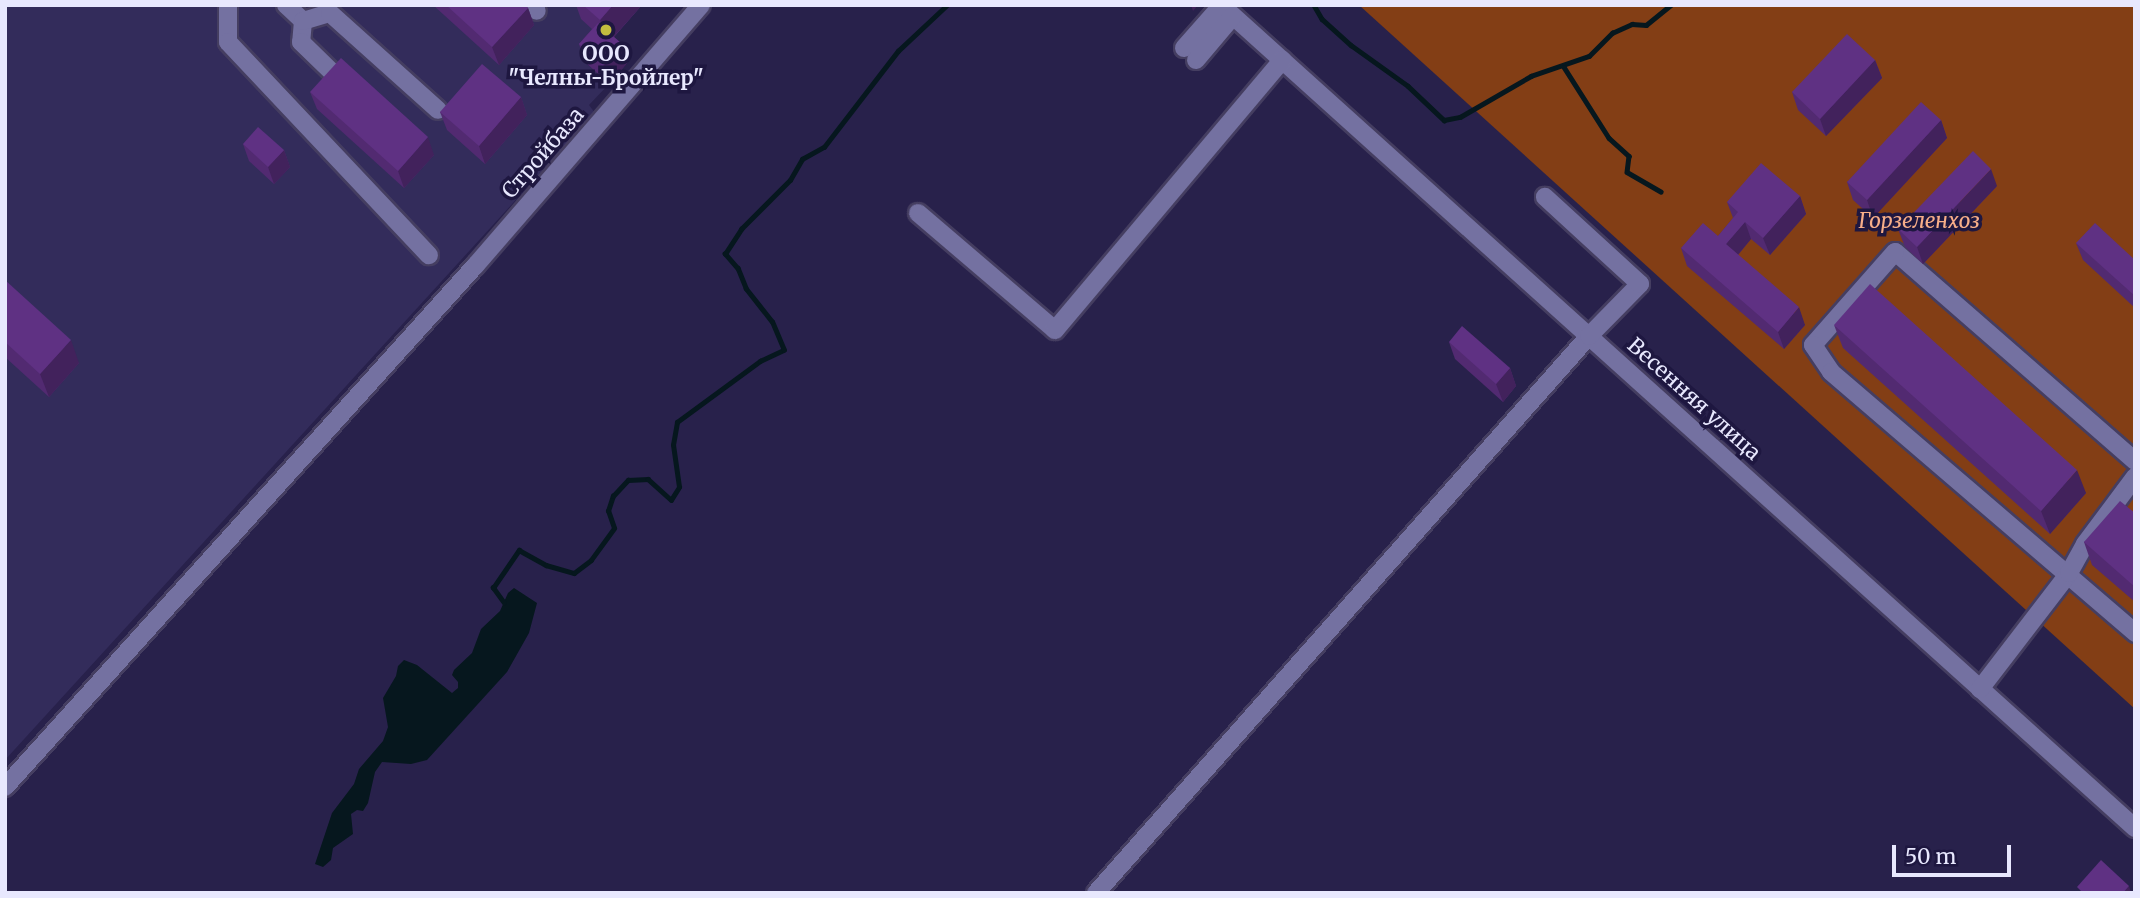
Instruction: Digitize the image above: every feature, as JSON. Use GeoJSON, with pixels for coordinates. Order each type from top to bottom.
{"type":"FeatureCollection","features":[{"type":"Feature","properties":{"kind":"street"},"geometry":{"type":"LineString","coordinates":[[228,5],[228,42],[429,256]]}},
{"type":"Feature","properties":{"kind":"street"},"geometry":{"type":"LineString","coordinates":[[286,5],[303,21]]}},
{"type":"Feature","properties":{"kind":"street","name":"Стройбаза"},"geometry":{"type":"LineString","coordinates":[[5,788],[475,266],[701,5]]}},
{"type":"Feature","properties":{"kind":"street"},"geometry":{"type":"LineString","coordinates":[[1190,54],[1225,9]]}},
{"type":"Feature","properties":{"kind":"street","name":"Весенняя улица"},"geometry":{"type":"LineString","coordinates":[[1225,9],[2135,828]]}},
{"type":"Feature","properties":{"kind":"street"},"geometry":{"type":"LineString","coordinates":[[303,21],[330,13],[438,110]]}},
{"type":"Feature","properties":{"kind":"street"},"geometry":{"type":"LineString","coordinates":[[303,21],[301,42],[336,76]]}},
{"type":"Feature","properties":{"kind":"street"},"geometry":{"type":"LineString","coordinates":[[918,213],[1055,330],[1282,60]]}},
{"type":"Feature","properties":{"kind":"street"},"geometry":{"type":"LineString","coordinates":[[1096,893],[1589,336],[1640,284],[1545,197]]}},
{"type":"Feature","properties":{"kind":"street"},"geometry":{"type":"LineString","coordinates":[[2135,461],[1895,252],[1813,345],[1831,372],[2069,573],[2135,633]]}},
{"type":"Feature","properties":{"kind":"street"},"geometry":{"type":"LineString","coordinates":[[1980,689],[2069,573],[2085,544],[2135,477]]}},
{"type":"Feature","properties":{"kind":"shaded area"},"geometry":{"type":"Polygon","coordinates":[[[5,5],[642,5],[608,43],[585,62],[609,84],[589,105],[595,113],[5,760],[5,5]]]}},
{"type":"Feature","properties":{"kind":"shaded area"},"geometry":{"type":"Polygon","coordinates":[[[514,588],[537,603],[529,633],[507,672],[427,760],[411,764],[382,762],[375,772],[368,803],[363,811],[357,810],[351,814],[353,834],[333,848],[331,860],[323,867],[315,864],[332,813],[354,784],[359,769],[383,741],[388,727],[383,698],[396,676],[398,666],[404,660],[417,665],[452,693],[458,688],[458,682],[452,675],[454,670],[472,653],[481,629],[500,611],[508,593],[514,588]]]}},
{"type":"Feature","properties":{"kind":"green space","name":"Горзеленхоз"},"geometry":{"type":"Polygon","coordinates":[[[1359,5],[2135,5],[2135,709],[1359,5]]]}},
{"type":"Feature","properties":{"kind":"building"},"geometry":{"type":"Polygon","coordinates":[[[446,5],[525,5],[528,8],[492,47],[446,5]]]}},
{"type":"Feature","properties":{"kind":"building"},"geometry":{"type":"Polygon","coordinates":[[[583,5],[613,5],[600,20],[583,5]]]}},
{"type":"Feature","properties":{"kind":"building"},"geometry":{"type":"Polygon","coordinates":[[[598,23],[622,44],[603,66],[579,44],[598,23]]]}},
{"type":"Feature","properties":{"kind":"building"},"geometry":{"type":"Polygon","coordinates":[[[1847,34],[1875,60],[1820,119],[1792,92],[1847,34]]]}},
{"type":"Feature","properties":{"kind":"building"},"geometry":{"type":"Polygon","coordinates":[[[341,58],[428,137],[398,171],[310,92],[341,58]]]}},
{"type":"Feature","properties":{"kind":"building"},"geometry":{"type":"Polygon","coordinates":[[[482,64],[521,97],[479,146],[440,112],[482,64]]]}},
{"type":"Feature","properties":{"kind":"building"},"geometry":{"type":"Polygon","coordinates":[[[1921,102],[1941,120],[1867,200],[1847,182],[1921,102]]]}},
{"type":"Feature","properties":{"kind":"building"},"geometry":{"type":"Polygon","coordinates":[[[258,127],[284,150],[268,167],[243,144],[258,127]]]}},
{"type":"Feature","properties":{"kind":"building"},"geometry":{"type":"Polygon","coordinates":[[[1973,151],[1991,169],[1917,247],[1898,229],[1973,151]]]}},
{"type":"Feature","properties":{"kind":"building"},"geometry":{"type":"Polygon","coordinates":[[[1761,163],[1800,196],[1763,238],[1745,222],[1726,244],[1799,307],[1778,332],[1681,248],[1703,223],[1718,236],[1738,212],[1727,202],[1761,163]]]}},
{"type":"Feature","properties":{"kind":"building"},"geometry":{"type":"Polygon","coordinates":[[[2095,223],[2135,260],[2135,296],[2076,243],[2095,223]]]}},
{"type":"Feature","properties":{"kind":"building"},"geometry":{"type":"Polygon","coordinates":[[[5,280],[71,340],[40,374],[5,342],[5,280]]]}},
{"type":"Feature","properties":{"kind":"building"},"geometry":{"type":"Polygon","coordinates":[[[1870,284],[2077,470],[2041,511],[1834,325],[1870,284]]]}},
{"type":"Feature","properties":{"kind":"building"},"geometry":{"type":"Polygon","coordinates":[[[1462,326],[1510,368],[1496,384],[1449,342],[1462,326]]]}},
{"type":"Feature","properties":{"kind":"building"},"geometry":{"type":"Polygon","coordinates":[[[2120,501],[2135,513],[2135,587],[2084,542],[2120,501]]]}},
{"type":"Feature","properties":{"kind":"building"},"geometry":{"type":"Polygon","coordinates":[[[2101,860],[2129,886],[2123,893],[2083,893],[2077,887],[2101,860]]]}},
{"type":"Feature","properties":{"kind":"waterway"},"geometry":{"type":"LineString","coordinates":[[504,603],[493,588],[519,550],[546,565],[574,573],[591,560],[614,528],[608,511],[613,496],[628,480],[648,479],[671,500],[679,487],[673,445],[677,422],[760,361],[784,350],[772,322],[746,289],[738,269],[725,254],[741,229],[790,180],[802,159],[824,147],[898,51],[947,5]]}},
{"type":"Feature","properties":{"kind":"waterway"},"geometry":{"type":"LineString","coordinates":[[1314,5],[1322,19],[1351,45],[1408,86],[1444,120],[1460,117],[1531,76],[1589,56],[1612,33],[1632,24],[1646,25],[1671,5]]}},
{"type":"Feature","properties":{"kind":"waterway"},"geometry":{"type":"LineString","coordinates":[[1564,67],[1609,138],[1629,156],[1627,172],[1661,192]]}},
{"type":"Feature","properties":{"kind":"place","name":"ООО \"Челны-Бройлер\""},"geometry":{"type":"Point","coordinates":[606,30]}}]}
